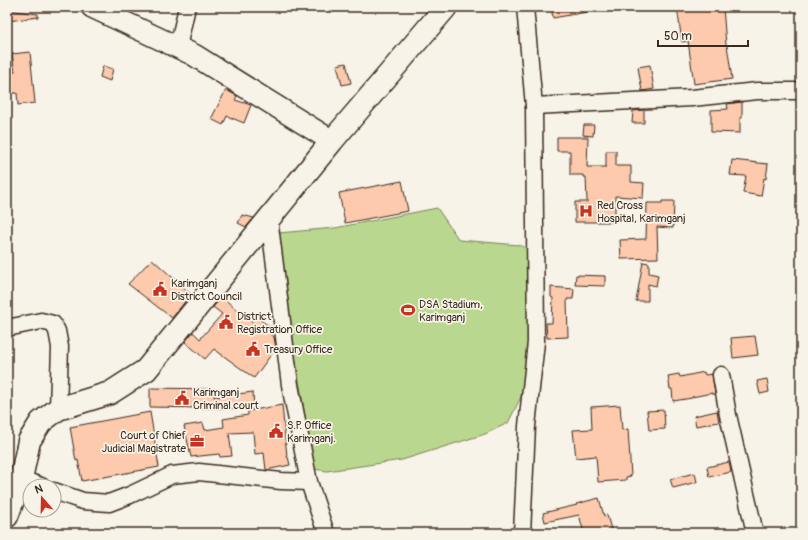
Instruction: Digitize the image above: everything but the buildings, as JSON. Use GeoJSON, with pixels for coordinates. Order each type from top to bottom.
{"type":"FeatureCollection","features":[{"type":"Feature","properties":{"kind":"highway"},"geometry":{"type":"LineString","coordinates":[[31,478],[29,440],[41,422],[58,409],[110,393],[146,370],[332,141],[446,7]]}},
{"type":"Feature","properties":{"kind":"highway"},"geometry":{"type":"LineString","coordinates":[[7,516],[22,495]]}},
{"type":"Feature","properties":{"kind":"main road"},"geometry":{"type":"LineString","coordinates":[[92,7],[194,55],[332,141]]}},
{"type":"Feature","properties":{"kind":"street"},"geometry":{"type":"LineString","coordinates":[[178,47],[187,7]]}},
{"type":"Feature","properties":{"kind":"street"},"geometry":{"type":"LineString","coordinates":[[522,533],[527,426],[536,342],[534,106],[525,7]]}},
{"type":"Feature","properties":{"kind":"street"},"geometry":{"type":"LineString","coordinates":[[534,106],[692,98],[757,91],[801,91]]}},
{"type":"Feature","properties":{"kind":"street"},"geometry":{"type":"LineString","coordinates":[[269,218],[290,385],[309,482],[326,533]]}},
{"type":"Feature","properties":{"kind":"street"},"geometry":{"type":"LineString","coordinates":[[7,328],[41,321],[53,324],[57,331],[60,347],[58,409]]}},
{"type":"Feature","properties":{"kind":"street"},"geometry":{"type":"LineString","coordinates":[[721,375],[728,415],[755,533]]}},
{"type":"Feature","properties":{"kind":"street"},"geometry":{"type":"LineString","coordinates":[[62,494],[82,501],[109,503],[130,495],[172,475],[199,472],[282,481],[309,482]]}},
{"type":"Feature","properties":{"kind":"green space","name":"DSA Stadium, Karimganj"},"geometry":{"type":"Polygon","coordinates":[[[437,208],[459,240],[519,245],[531,250],[528,349],[524,391],[508,423],[485,434],[402,460],[327,471],[314,469],[294,351],[278,233],[335,228],[437,208]]]}},
{"type":"Feature","properties":{"kind":"place","name":"Red Cross Hospital, Karimganj"},"geometry":{"type":"Point","coordinates":[586,211]}},
{"type":"Feature","properties":{"kind":"place","name":"Karimganj District Council"},"geometry":{"type":"Point","coordinates":[160,289]}},
{"type":"Feature","properties":{"kind":"place","name":"DSA Stadium, Karimganj"},"geometry":{"type":"Point","coordinates":[408,310]}},
{"type":"Feature","properties":{"kind":"place","name":"District Registration Office"},"geometry":{"type":"Point","coordinates":[226,322]}},
{"type":"Feature","properties":{"kind":"place","name":"Treasury Office"},"geometry":{"type":"Point","coordinates":[253,349]}},
{"type":"Feature","properties":{"kind":"place","name":"Karimganj Criminal court"},"geometry":{"type":"Point","coordinates":[182,398]}},
{"type":"Feature","properties":{"kind":"place","name":"S.P. Office Karimganj."},"geometry":{"type":"Point","coordinates":[276,431]}},
{"type":"Feature","properties":{"kind":"place","name":"Court of Chief Judicial Magistrate"},"geometry":{"type":"Point","coordinates":[197,441]}}]}
